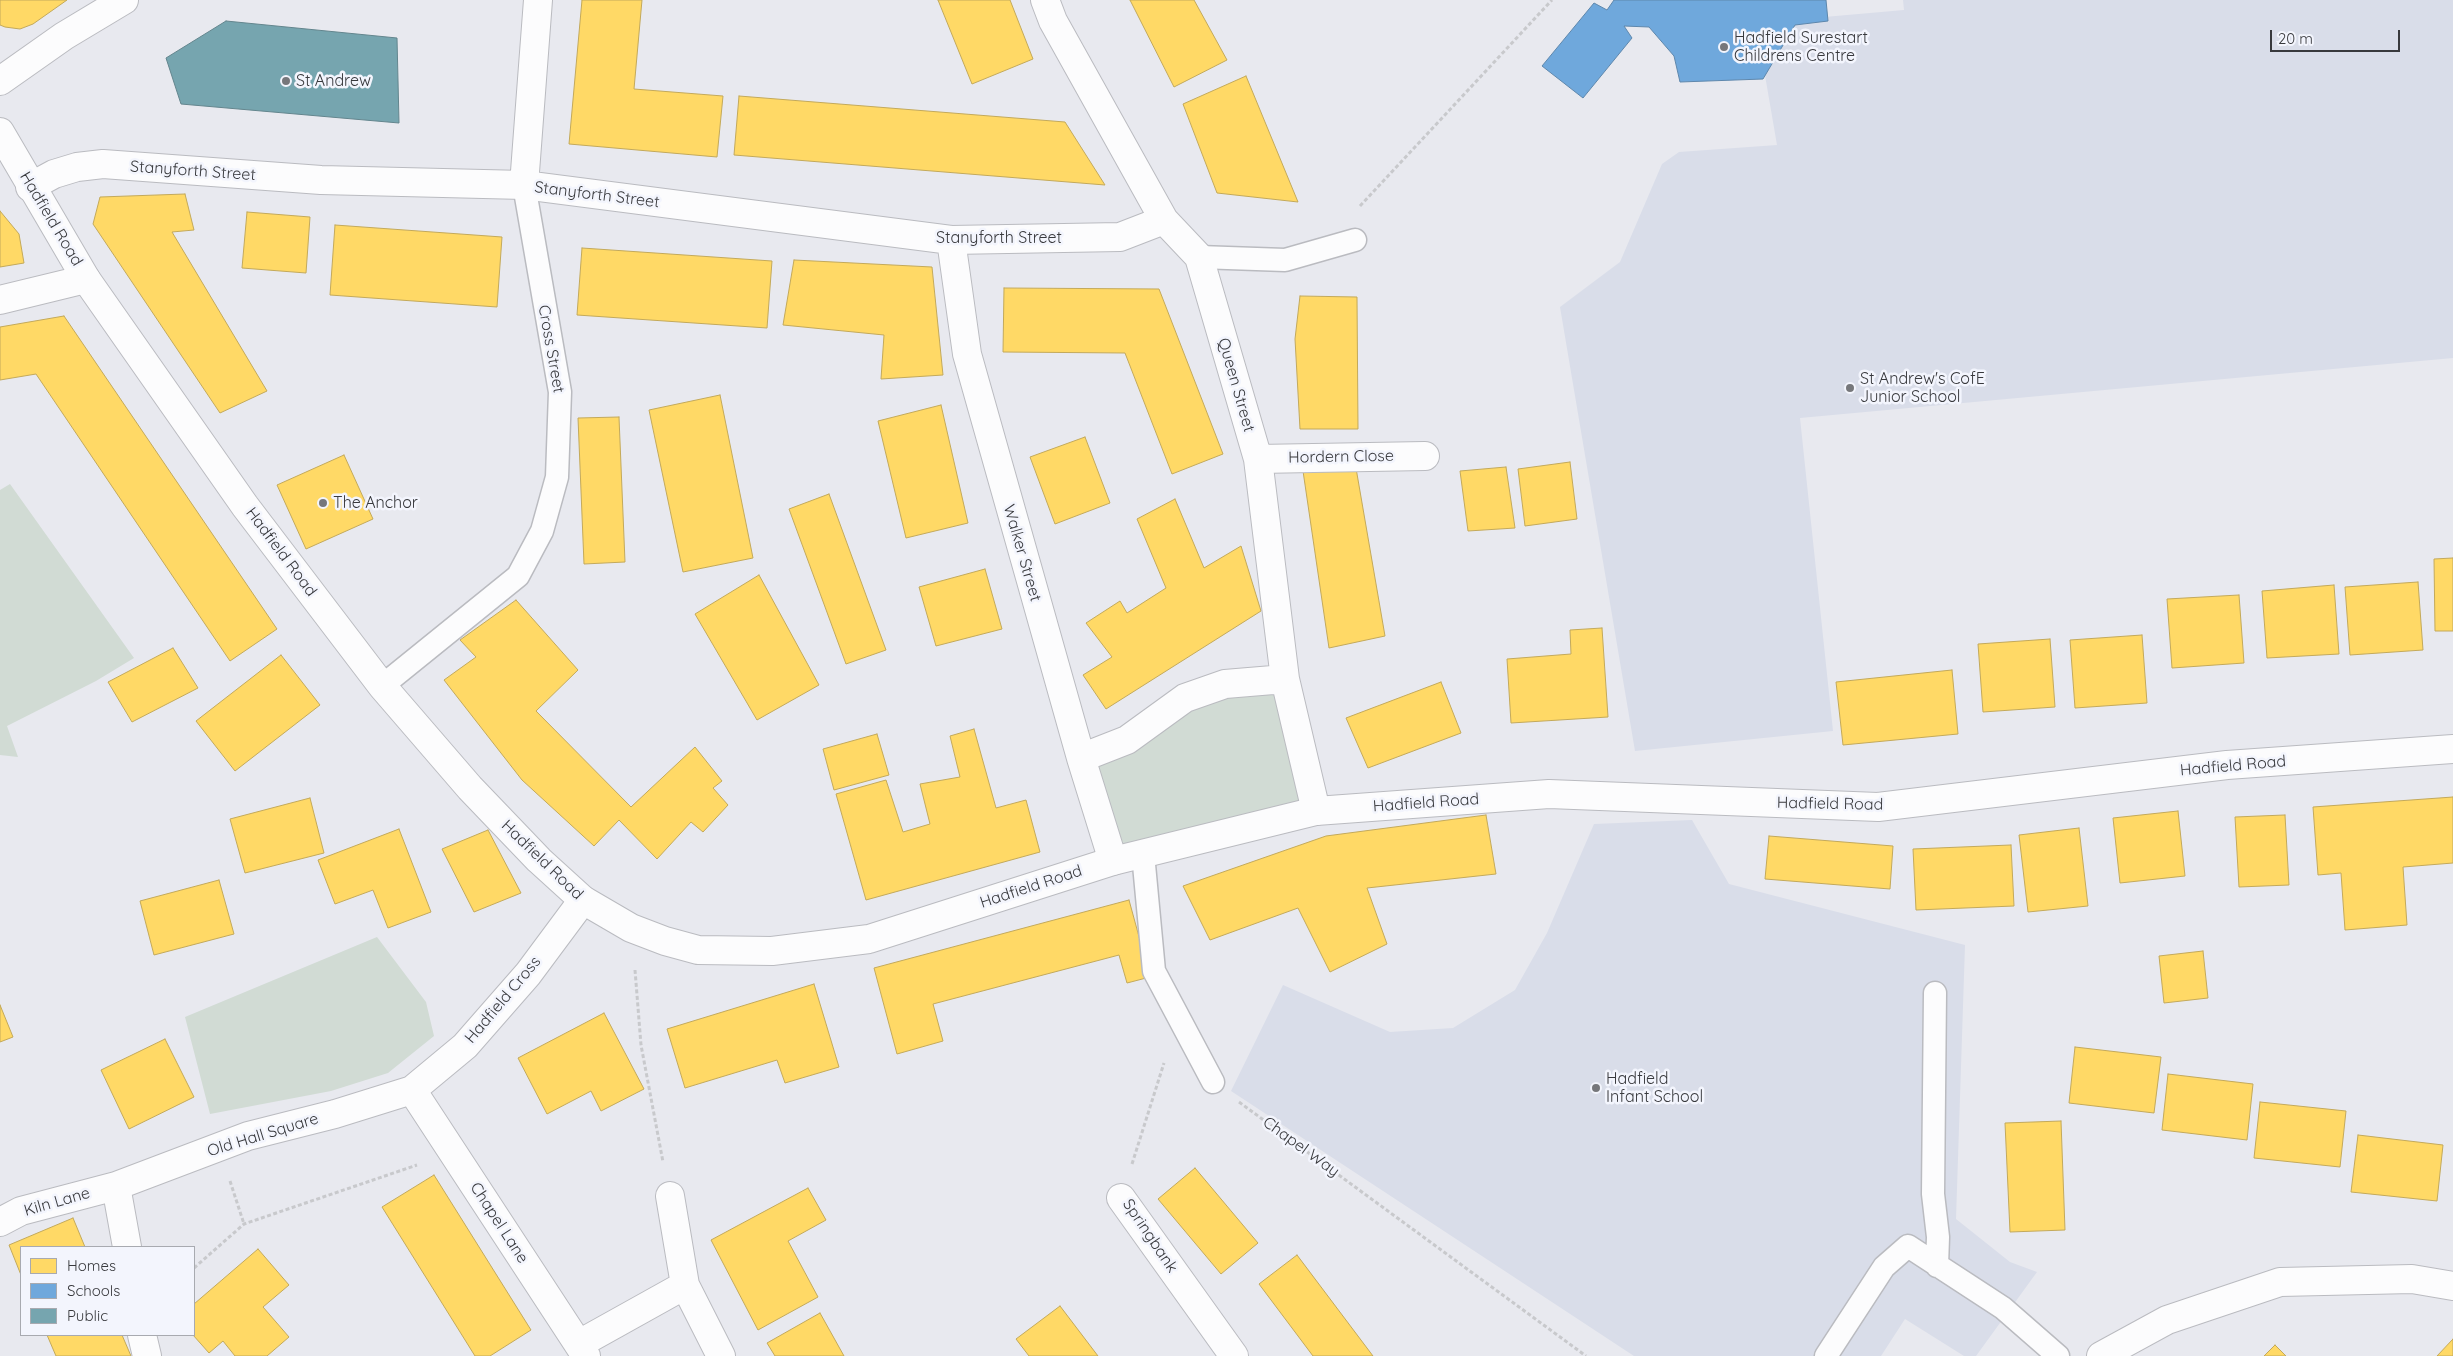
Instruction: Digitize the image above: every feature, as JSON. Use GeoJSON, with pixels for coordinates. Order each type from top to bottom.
{"type":"FeatureCollection","features":[{"type":"Feature","properties":{"kind":"street"},"geometry":{"type":"LineString","coordinates":[[0,81],[64,36],[124,0]]}},
{"type":"Feature","properties":{"kind":"street","name":"Cross Street"},"geometry":{"type":"LineString","coordinates":[[524,185],[538,0]]}},
{"type":"Feature","properties":{"kind":"street","name":"Queen Street"},"geometry":{"type":"LineString","coordinates":[[1044,0],[1053,22],[1164,220],[1199,257],[1258,459],[1285,679],[1316,811]]}},
{"type":"Feature","properties":{"kind":"street","name":"Hadfield Road"},"geometry":{"type":"LineString","coordinates":[[0,132],[86,279],[245,506],[382,686],[470,788],[539,860],[583,900],[631,928],[665,941],[698,950],[772,951],[869,939],[1114,861],[1316,811],[1549,794],[1878,807],[2227,765],[2453,749]]}},
{"type":"Feature","properties":{"kind":"street","name":"Stanyforth Street"},"geometry":{"type":"LineString","coordinates":[[30,186],[54,174],[77,166],[103,164],[321,180],[524,185],[950,240],[1120,237],[1164,220]]}},
{"type":"Feature","properties":{"kind":"street","name":"Walker Street"},"geometry":{"type":"LineString","coordinates":[[950,240],[967,354],[1081,758],[1114,861]]}},
{"type":"Feature","properties":{"kind":"street"},"geometry":{"type":"LineString","coordinates":[[0,300],[86,279]]}},
{"type":"Feature","properties":{"kind":"street","name":"Hordern Close"},"geometry":{"type":"LineString","coordinates":[[1258,459],[1425,456]]}},
{"type":"Feature","properties":{"kind":"street"},"geometry":{"type":"LineString","coordinates":[[1081,758],[1127,740],[1185,698],[1225,684],[1285,679]]}},
{"type":"Feature","properties":{"kind":"street","name":"Hadfield Cross"},"geometry":{"type":"LineString","coordinates":[[412,1090],[465,1046],[528,974],[583,900]]}},
{"type":"Feature","properties":{"kind":"street","name":"Old Hall Square"},"geometry":{"type":"LineString","coordinates":[[116,1186],[248,1136],[335,1114],[412,1090]]}},
{"type":"Feature","properties":{"kind":"street","name":"Chapel Lane"},"geometry":{"type":"LineString","coordinates":[[412,1090],[583,1350]]}},
{"type":"Feature","properties":{"kind":"street"},"geometry":{"type":"LineString","coordinates":[[116,1186],[127,1246]]}},
{"type":"Feature","properties":{"kind":"street","name":"Kiln Lane"},"geometry":{"type":"LineString","coordinates":[[0,1222],[21,1211],[116,1186]]}},
{"type":"Feature","properties":{"kind":"street"},"geometry":{"type":"LineString","coordinates":[[670,1196],[685,1284],[721,1356]]}},
{"type":"Feature","properties":{"kind":"street","name":"Springbank"},"geometry":{"type":"LineString","coordinates":[[1121,1198],[1234,1356]]}},
{"type":"Feature","properties":{"kind":"street"},"geometry":{"type":"LineString","coordinates":[[2101,1356],[2167,1320],[2280,1282],[2412,1279],[2453,1286]]}},
{"type":"Feature","properties":{"kind":"street"},"geometry":{"type":"LineString","coordinates":[[583,1350],[685,1284]]}},
{"type":"Feature","properties":{"kind":"street"},"geometry":{"type":"LineString","coordinates":[[142,1336],[146,1356]]}},
{"type":"Feature","properties":{"kind":"lane","name":"Cross Street"},"geometry":{"type":"LineString","coordinates":[[382,686],[518,576],[542,531],[556,477],[560,392],[524,185]]}},
{"type":"Feature","properties":{"kind":"lane"},"geometry":{"type":"LineString","coordinates":[[1199,257],[1285,260],[1355,240]]}},
{"type":"Feature","properties":{"kind":"lane"},"geometry":{"type":"LineString","coordinates":[[1144,854],[1154,971],[1213,1082]]}},
{"type":"Feature","properties":{"kind":"lane"},"geometry":{"type":"LineString","coordinates":[[1935,993],[1933,1194],[1938,1236],[1937,1266]]}},
{"type":"Feature","properties":{"kind":"lane"},"geometry":{"type":"LineString","coordinates":[[1826,1356],[1884,1267],[1908,1246],[2003,1308],[2058,1356]]}},
{"type":"Feature","properties":{"kind":"path"},"geometry":{"type":"LineString","coordinates":[[1358,207],[1552,0]]}},
{"type":"Feature","properties":{"kind":"path"},"geometry":{"type":"LineString","coordinates":[[631,928],[641,1044],[670,1196]]}},
{"type":"Feature","properties":{"kind":"path","name":"Springbank"},"geometry":{"type":"LineString","coordinates":[[1121,1198],[1178,1017]]}},
{"type":"Feature","properties":{"kind":"path","name":"Chapel Way"},"geometry":{"type":"LineString","coordinates":[[1213,1082],[1586,1356]]}},
{"type":"Feature","properties":{"kind":"path"},"geometry":{"type":"LineString","coordinates":[[219,1146],[244,1224]]}},
{"type":"Feature","properties":{"kind":"path"},"geometry":{"type":"LineString","coordinates":[[195,1267],[244,1224],[454,1153]]}},
{"type":"Feature","properties":{"kind":"shaded area","name":"St Andrew's CofE Junior School"},"geometry":{"type":"Polygon","coordinates":[[[1903,0],[2453,0],[2453,358],[1800,418],[1833,731],[1635,751],[1560,307],[1620,262],[1662,164],[1679,152],[1777,145],[1756,23],[1904,10],[1903,0]]]}},
{"type":"Feature","properties":{"kind":"shaded area"},"geometry":{"type":"Polygon","coordinates":[[[10,484],[134,658],[96,681],[7,726],[18,757],[0,755],[0,490],[10,484]]]}},
{"type":"Feature","properties":{"kind":"shaded area"},"geometry":{"type":"Polygon","coordinates":[[[1274,692],[1302,805],[1124,847],[1098,766],[1183,715],[1220,699],[1274,692]]]}},
{"type":"Feature","properties":{"kind":"shaded area","name":"Hadfield Infant School"},"geometry":{"type":"Polygon","coordinates":[[[1692,820],[1729,884],[1965,945],[1956,1219],[2010,1262],[2037,1272],[1976,1356],[1964,1356],[1905,1319],[1881,1356],[1634,1356],[1231,1091],[1283,985],[1390,1032],[1453,1028],[1515,990],[1547,933],[1594,824],[1692,820]]]}},
{"type":"Feature","properties":{"kind":"shaded area"},"geometry":{"type":"Polygon","coordinates":[[[377,937],[426,1002],[434,1036],[388,1073],[331,1091],[210,1114],[185,1017],[377,937]]]}},
{"type":"Feature","properties":{"kind":"building: Homes"},"geometry":{"type":"Polygon","coordinates":[[[0,0],[67,0],[33,24],[20,29],[0,25],[0,0]]]}},
{"type":"Feature","properties":{"kind":"building: Homes"},"geometry":{"type":"Polygon","coordinates":[[[582,0],[642,0],[634,89],[723,96],[717,157],[569,144],[582,0]]]}},
{"type":"Feature","properties":{"kind":"building: Homes"},"geometry":{"type":"Polygon","coordinates":[[[938,0],[1010,0],[1033,59],[972,84],[938,0]]]}},
{"type":"Feature","properties":{"kind":"building: Homes"},"geometry":{"type":"Polygon","coordinates":[[[1130,0],[1194,0],[1227,60],[1174,87],[1130,0]]]}},
{"type":"Feature","properties":{"kind":"building: Homes"},"geometry":{"type":"Polygon","coordinates":[[[1246,76],[1298,202],[1217,193],[1183,104],[1246,76]]]}},
{"type":"Feature","properties":{"kind":"building: Homes"},"geometry":{"type":"Polygon","coordinates":[[[739,96],[1065,122],[1105,185],[734,155],[739,96]]]}},
{"type":"Feature","properties":{"kind":"building: Homes"},"geometry":{"type":"Polygon","coordinates":[[[185,194],[194,230],[172,232],[267,391],[220,413],[93,224],[100,197],[185,194]]]}},
{"type":"Feature","properties":{"kind":"building: Homes"},"geometry":{"type":"Polygon","coordinates":[[[0,211],[19,234],[24,263],[0,267],[0,211]]]}},
{"type":"Feature","properties":{"kind":"building: Homes"},"geometry":{"type":"Polygon","coordinates":[[[247,212],[310,217],[306,273],[242,268],[247,212]]]}},
{"type":"Feature","properties":{"kind":"building: Homes"},"geometry":{"type":"Polygon","coordinates":[[[335,225],[502,237],[497,307],[330,295],[335,225]]]}},
{"type":"Feature","properties":{"kind":"building: Homes"},"geometry":{"type":"Polygon","coordinates":[[[582,248],[772,261],[767,328],[577,315],[582,248]]]}},
{"type":"Feature","properties":{"kind":"building: Homes"},"geometry":{"type":"Polygon","coordinates":[[[794,260],[932,267],[943,375],[881,379],[884,335],[783,325],[794,260]]]}},
{"type":"Feature","properties":{"kind":"building: Homes"},"geometry":{"type":"Polygon","coordinates":[[[1004,288],[1159,289],[1223,454],[1172,474],[1125,353],[1003,352],[1004,288]]]}},
{"type":"Feature","properties":{"kind":"building: Homes"},"geometry":{"type":"Polygon","coordinates":[[[1300,296],[1357,297],[1358,429],[1300,429],[1295,339],[1300,296]]]}},
{"type":"Feature","properties":{"kind":"building: Homes"},"geometry":{"type":"Polygon","coordinates":[[[64,316],[277,629],[230,661],[36,374],[0,380],[0,327],[64,316]]]}},
{"type":"Feature","properties":{"kind":"building: Homes"},"geometry":{"type":"Polygon","coordinates":[[[720,395],[753,558],[683,572],[649,410],[720,395]]]}},
{"type":"Feature","properties":{"kind":"building: Homes"},"geometry":{"type":"Polygon","coordinates":[[[941,405],[968,523],[906,538],[878,421],[941,405]]]}},
{"type":"Feature","properties":{"kind":"building: Homes"},"geometry":{"type":"Polygon","coordinates":[[[619,417],[625,562],[584,564],[578,418],[619,417]]]}},
{"type":"Feature","properties":{"kind":"building: Homes"},"geometry":{"type":"Polygon","coordinates":[[[1085,437],[1110,503],[1055,524],[1030,457],[1085,437]]]}},
{"type":"Feature","properties":{"kind":"building: Homes"},"geometry":{"type":"Polygon","coordinates":[[[344,455],[373,519],[306,549],[277,485],[344,455]]]}},
{"type":"Feature","properties":{"kind":"building: Homes"},"geometry":{"type":"Polygon","coordinates":[[[1570,462],[1577,519],[1525,526],[1518,469],[1570,462]]]}},
{"type":"Feature","properties":{"kind":"building: Homes"},"geometry":{"type":"Polygon","coordinates":[[[1506,467],[1515,528],[1468,531],[1460,471],[1506,467]]]}},
{"type":"Feature","properties":{"kind":"building: Homes"},"geometry":{"type":"Polygon","coordinates":[[[1356,468],[1385,636],[1329,648],[1303,471],[1356,468]]]}},
{"type":"Feature","properties":{"kind":"building: Homes"},"geometry":{"type":"Polygon","coordinates":[[[829,494],[886,650],[846,664],[789,509],[829,494]]]}},
{"type":"Feature","properties":{"kind":"building: Homes"},"geometry":{"type":"Polygon","coordinates":[[[1175,499],[1204,568],[1241,546],[1261,611],[1106,709],[1083,675],[1112,657],[1086,623],[1120,601],[1127,613],[1166,588],[1137,519],[1175,499]]]}},
{"type":"Feature","properties":{"kind":"building: Homes"},"geometry":{"type":"Polygon","coordinates":[[[2453,558],[2453,631],[2435,631],[2434,559],[2453,558]]]}},
{"type":"Feature","properties":{"kind":"building: Homes"},"geometry":{"type":"Polygon","coordinates":[[[985,569],[1002,629],[936,646],[919,587],[985,569]]]}},
{"type":"Feature","properties":{"kind":"building: Homes"},"geometry":{"type":"Polygon","coordinates":[[[759,575],[819,685],[757,720],[695,614],[759,575]]]}},
{"type":"Feature","properties":{"kind":"building: Homes"},"geometry":{"type":"Polygon","coordinates":[[[2418,582],[2423,650],[2350,655],[2345,587],[2418,582]]]}},
{"type":"Feature","properties":{"kind":"building: Homes"},"geometry":{"type":"Polygon","coordinates":[[[2334,585],[2339,654],[2267,658],[2262,591],[2334,585]]]}},
{"type":"Feature","properties":{"kind":"building: Homes"},"geometry":{"type":"Polygon","coordinates":[[[2239,595],[2244,663],[2172,668],[2167,599],[2239,595]]]}},
{"type":"Feature","properties":{"kind":"building: Homes"},"geometry":{"type":"Polygon","coordinates":[[[516,600],[578,670],[536,711],[631,807],[695,747],[722,781],[713,788],[728,805],[703,832],[691,822],[657,859],[619,820],[594,846],[522,780],[444,680],[476,657],[460,640],[516,600]]]}},
{"type":"Feature","properties":{"kind":"building: Homes"},"geometry":{"type":"Polygon","coordinates":[[[1602,628],[1608,717],[1511,723],[1507,659],[1571,654],[1570,630],[1602,628]]]}},
{"type":"Feature","properties":{"kind":"building: Homes"},"geometry":{"type":"Polygon","coordinates":[[[2142,635],[2147,703],[2075,708],[2070,640],[2142,635]]]}},
{"type":"Feature","properties":{"kind":"building: Homes"},"geometry":{"type":"Polygon","coordinates":[[[2050,639],[2055,707],[1983,712],[1978,644],[2050,639]]]}},
{"type":"Feature","properties":{"kind":"building: Homes"},"geometry":{"type":"Polygon","coordinates":[[[173,648],[198,688],[132,722],[108,682],[173,648]]]}},
{"type":"Feature","properties":{"kind":"building: Homes"},"geometry":{"type":"Polygon","coordinates":[[[281,655],[320,705],[235,771],[196,721],[281,655]]]}},
{"type":"Feature","properties":{"kind":"building: Homes"},"geometry":{"type":"Polygon","coordinates":[[[1952,670],[1958,734],[1843,745],[1836,682],[1952,670]]]}},
{"type":"Feature","properties":{"kind":"building: Homes"},"geometry":{"type":"Polygon","coordinates":[[[1441,682],[1461,733],[1368,768],[1346,718],[1441,682]]]}},
{"type":"Feature","properties":{"kind":"building: Homes"},"geometry":{"type":"Polygon","coordinates":[[[974,729],[996,808],[1026,800],[1040,852],[866,900],[836,794],[886,780],[903,832],[930,824],[920,784],[960,777],[950,736],[974,729]]]}},
{"type":"Feature","properties":{"kind":"building: Homes"},"geometry":{"type":"Polygon","coordinates":[[[877,734],[889,775],[834,790],[823,749],[877,734]]]}},
{"type":"Feature","properties":{"kind":"building: Homes"},"geometry":{"type":"Polygon","coordinates":[[[2453,797],[2453,863],[2403,867],[2407,925],[2345,930],[2341,873],[2318,875],[2313,807],[2453,797]]]}},
{"type":"Feature","properties":{"kind":"building: Homes"},"geometry":{"type":"Polygon","coordinates":[[[310,798],[324,853],[245,873],[230,819],[310,798]]]}},
{"type":"Feature","properties":{"kind":"building: Homes"},"geometry":{"type":"Polygon","coordinates":[[[2178,811],[2185,876],[2120,883],[2113,818],[2178,811]]]}},
{"type":"Feature","properties":{"kind":"building: Homes"},"geometry":{"type":"Polygon","coordinates":[[[1486,815],[1496,874],[1367,888],[1387,944],[1330,972],[1298,908],[1210,940],[1183,886],[1326,836],[1486,815]]]}},
{"type":"Feature","properties":{"kind":"building: Homes"},"geometry":{"type":"Polygon","coordinates":[[[2285,815],[2289,885],[2239,887],[2235,817],[2285,815]]]}},
{"type":"Feature","properties":{"kind":"building: Homes"},"geometry":{"type":"Polygon","coordinates":[[[2079,828],[2088,906],[2028,912],[2019,835],[2079,828]]]}},
{"type":"Feature","properties":{"kind":"building: Homes"},"geometry":{"type":"Polygon","coordinates":[[[399,829],[431,912],[388,928],[373,890],[335,904],[318,860],[399,829]]]}},
{"type":"Feature","properties":{"kind":"building: Homes"},"geometry":{"type":"Polygon","coordinates":[[[488,830],[521,893],[474,912],[442,849],[488,830]]]}},
{"type":"Feature","properties":{"kind":"building: Homes"},"geometry":{"type":"Polygon","coordinates":[[[1769,836],[1893,846],[1890,889],[1765,879],[1769,836]]]}},
{"type":"Feature","properties":{"kind":"building: Homes"},"geometry":{"type":"Polygon","coordinates":[[[2011,845],[2014,906],[1916,910],[1913,849],[2011,845]]]}},
{"type":"Feature","properties":{"kind":"building: Homes"},"geometry":{"type":"Polygon","coordinates":[[[219,880],[234,934],[154,955],[140,901],[219,880]]]}},
{"type":"Feature","properties":{"kind":"building: Homes"},"geometry":{"type":"Polygon","coordinates":[[[1129,900],[1150,977],[1127,983],[1119,955],[933,1004],[943,1041],[897,1054],[874,968],[1129,900]]]}},
{"type":"Feature","properties":{"kind":"building: Homes"},"geometry":{"type":"Polygon","coordinates":[[[2203,951],[2208,998],[2164,1003],[2159,956],[2203,951]]]}},
{"type":"Feature","properties":{"kind":"building: Homes"},"geometry":{"type":"Polygon","coordinates":[[[814,984],[839,1067],[785,1083],[777,1060],[685,1088],[667,1029],[814,984]]]}},
{"type":"Feature","properties":{"kind":"building: Homes"},"geometry":{"type":"Polygon","coordinates":[[[0,1005],[13,1037],[0,1042],[0,1005]]]}},
{"type":"Feature","properties":{"kind":"building: Homes"},"geometry":{"type":"Polygon","coordinates":[[[604,1013],[644,1089],[601,1111],[591,1091],[547,1114],[518,1058],[604,1013]]]}},
{"type":"Feature","properties":{"kind":"building: Homes"},"geometry":{"type":"Polygon","coordinates":[[[165,1039],[194,1097],[129,1129],[101,1070],[165,1039]]]}},
{"type":"Feature","properties":{"kind":"building: Homes"},"geometry":{"type":"Polygon","coordinates":[[[2075,1047],[2161,1057],[2154,1113],[2069,1103],[2075,1047]]]}},
{"type":"Feature","properties":{"kind":"building: Homes"},"geometry":{"type":"Polygon","coordinates":[[[2168,1074],[2253,1084],[2247,1140],[2162,1130],[2168,1074]]]}},
{"type":"Feature","properties":{"kind":"building: Homes"},"geometry":{"type":"Polygon","coordinates":[[[2260,1102],[2346,1111],[2340,1167],[2254,1158],[2260,1102]]]}},
{"type":"Feature","properties":{"kind":"building: Homes"},"geometry":{"type":"Polygon","coordinates":[[[2061,1121],[2065,1230],[2010,1232],[2005,1123],[2061,1121]]]}},
{"type":"Feature","properties":{"kind":"building: Homes"},"geometry":{"type":"Polygon","coordinates":[[[2358,1135],[2443,1145],[2437,1201],[2351,1192],[2358,1135]]]}},
{"type":"Feature","properties":{"kind":"building: Homes"},"geometry":{"type":"Polygon","coordinates":[[[1195,1168],[1258,1243],[1221,1274],[1158,1199],[1195,1168]]]}},
{"type":"Feature","properties":{"kind":"building: Homes"},"geometry":{"type":"Polygon","coordinates":[[[434,1175],[531,1330],[490,1356],[475,1356],[382,1207],[434,1175]]]}},
{"type":"Feature","properties":{"kind":"building: Homes"},"geometry":{"type":"Polygon","coordinates":[[[808,1188],[826,1220],[788,1241],[818,1297],[758,1330],[711,1240],[808,1188]]]}},
{"type":"Feature","properties":{"kind":"building: Homes"},"geometry":{"type":"Polygon","coordinates":[[[73,1218],[85,1246],[20,1246],[20,1272],[9,1245],[73,1218]]]}},
{"type":"Feature","properties":{"kind":"building: Homes"},"geometry":{"type":"Polygon","coordinates":[[[258,1249],[289,1285],[263,1307],[289,1337],[267,1356],[235,1356],[223,1341],[209,1353],[194,1336],[195,1303],[258,1249]]]}},
{"type":"Feature","properties":{"kind":"building: Homes"},"geometry":{"type":"Polygon","coordinates":[[[1297,1255],[1373,1356],[1313,1356],[1259,1284],[1297,1255]]]}},
{"type":"Feature","properties":{"kind":"building: Homes"},"geometry":{"type":"Polygon","coordinates":[[[1060,1306],[1098,1356],[1029,1356],[1016,1339],[1060,1306]]]}},
{"type":"Feature","properties":{"kind":"building: Homes"},"geometry":{"type":"Polygon","coordinates":[[[820,1313],[844,1356],[775,1356],[767,1343],[820,1313]]]}},
{"type":"Feature","properties":{"kind":"building: Homes"},"geometry":{"type":"Polygon","coordinates":[[[47,1336],[122,1336],[131,1356],[56,1356],[47,1336]]]}},
{"type":"Feature","properties":{"kind":"building: Homes"},"geometry":{"type":"Polygon","coordinates":[[[2453,1339],[2453,1356],[2437,1356],[2453,1339]]]}},
{"type":"Feature","properties":{"kind":"building: Homes"},"geometry":{"type":"Polygon","coordinates":[[[2275,1345],[2286,1356],[2264,1356],[2275,1345]]]}},
{"type":"Feature","properties":{"kind":"building: Schools","name":"Hadfield Surestart Childrens Centre"},"geometry":{"type":"Polygon","coordinates":[[[1614,0],[1826,0],[1828,21],[1795,25],[1763,79],[1680,82],[1674,56],[1649,27],[1624,26],[1632,38],[1583,98],[1542,66],[1594,3],[1607,10],[1614,0]]]}},
{"type":"Feature","properties":{"kind":"building: Public","name":"St Andrew"},"geometry":{"type":"Polygon","coordinates":[[[226,21],[397,38],[399,123],[181,104],[166,58],[226,21]]]}},
{"type":"Feature","properties":{"kind":"place","name":"Hadfield Surestart Childrens Centre"},"geometry":{"type":"Point","coordinates":[1724,47]}},
{"type":"Feature","properties":{"kind":"place","name":"St Andrew"},"geometry":{"type":"Point","coordinates":[286,81]}},
{"type":"Feature","properties":{"kind":"place","name":"St Andrew's CofE Junior School"},"geometry":{"type":"Point","coordinates":[1850,388]}},
{"type":"Feature","properties":{"kind":"place","name":"The Anchor"},"geometry":{"type":"Point","coordinates":[323,503]}},
{"type":"Feature","properties":{"kind":"place","name":"Hadfield Infant School"},"geometry":{"type":"Point","coordinates":[1596,1088]}}]}
